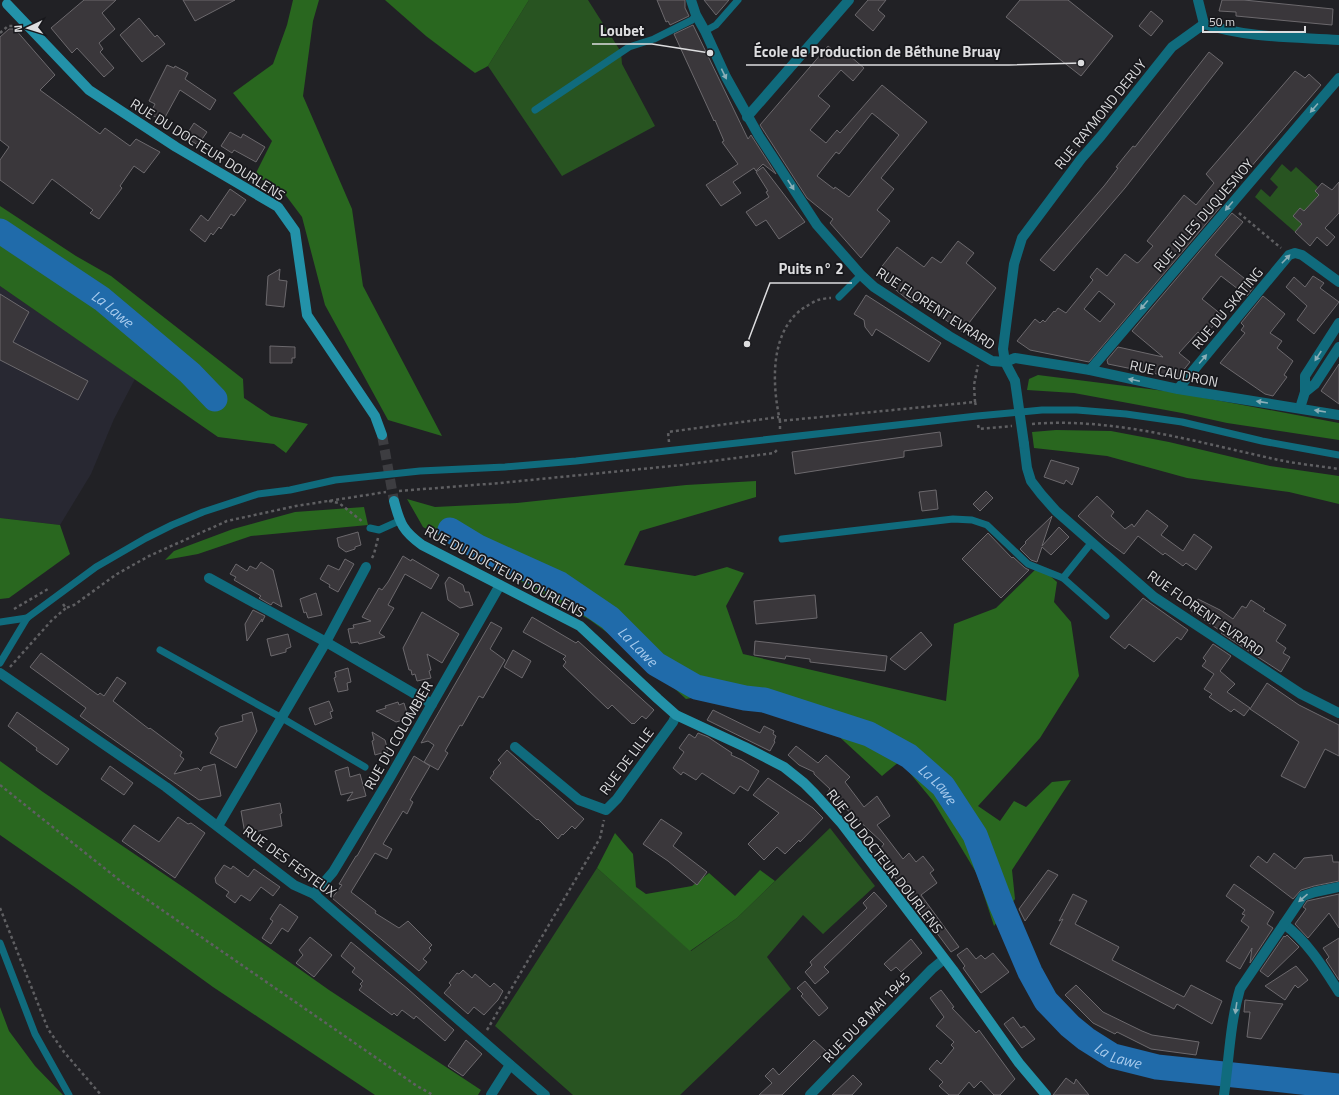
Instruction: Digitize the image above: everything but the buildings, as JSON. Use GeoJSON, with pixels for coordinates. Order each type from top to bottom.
{"type":"FeatureCollection","features":[{"type":"Feature","properties":{"kind":"street","name":"RUE FLORENT EVRARD"},"geometry":{"type":"LineString","coordinates":[[691,0],[696,15],[747,117],[817,226],[861,276],[874,287],[949,336],[983,356],[992,361],[1005,362],[1015,381],[1027,468],[1031,481],[1056,511],[1154,597],[1301,694],[1339,713]]}},
{"type":"Feature","properties":{"kind":"street"},"geometry":{"type":"LineString","coordinates":[[747,117],[849,0]]}},
{"type":"Feature","properties":{"kind":"street"},"geometry":{"type":"LineString","coordinates":[[1198,0],[1204,24],[1224,30],[1276,36],[1339,40]]}},
{"type":"Feature","properties":{"kind":"street","name":"RUE DU DOCTEUR DOURLENS"},"geometry":{"type":"LineString","coordinates":[[6,3],[89,90],[176,147],[278,207],[295,231],[307,315],[375,416],[382,435]]}},
{"type":"Feature","properties":{"kind":"street","name":"RUE RAYMOND DERUY"},"geometry":{"type":"LineString","coordinates":[[1005,362],[1003,349],[1011,280],[1022,238],[1081,159],[1172,47],[1204,24]]}},
{"type":"Feature","properties":{"kind":"street","name":"RUE JULES DUQUESNOY"},"geometry":{"type":"LineString","coordinates":[[1090,370],[1339,78]]}},
{"type":"Feature","properties":{"kind":"street"},"geometry":{"type":"LineString","coordinates":[[1289,255],[1295,253],[1302,254],[1339,282]]}},
{"type":"Feature","properties":{"kind":"street","name":"RUE DU SKATING"},"geometry":{"type":"LineString","coordinates":[[1178,389],[1289,255]]}},
{"type":"Feature","properties":{"kind":"street"},"geometry":{"type":"LineString","coordinates":[[1300,408],[1305,392],[1306,376],[1339,323]]}},
{"type":"Feature","properties":{"kind":"street"},"geometry":{"type":"LineString","coordinates":[[1305,392],[1315,384],[1339,348]]}},
{"type":"Feature","properties":{"kind":"street","name":"RUE CAUDRON"},"geometry":{"type":"LineString","coordinates":[[1005,362],[1015,358],[1090,370],[1178,389],[1339,415]]}},
{"type":"Feature","properties":{"kind":"street","name":"RUE DU DOCTEUR DOURLENS"},"geometry":{"type":"LineString","coordinates":[[394,496],[399,521],[410,536],[422,545],[580,626],[676,715],[784,767],[804,783],[842,824],[943,960],[953,970],[1018,1063],[1046,1095]]}},
{"type":"Feature","properties":{"kind":"street"},"geometry":{"type":"LineString","coordinates":[[218,826],[326,642],[366,567]]}},
{"type":"Feature","properties":{"kind":"street"},"geometry":{"type":"LineString","coordinates":[[209,578],[326,642],[432,704]]}},
{"type":"Feature","properties":{"kind":"street","name":"RUE DU COLOMBIER"},"geometry":{"type":"LineString","coordinates":[[314,894],[334,872],[500,585]]}},
{"type":"Feature","properties":{"kind":"street","name":"RUE DES FESTEUX"},"geometry":{"type":"LineString","coordinates":[[2,674],[166,787],[294,884],[314,894],[545,1095]]}},
{"type":"Feature","properties":{"kind":"street","name":"RUE DE LILLE"},"geometry":{"type":"LineString","coordinates":[[515,747],[579,800],[606,810],[617,799],[673,722],[676,715]]}},
{"type":"Feature","properties":{"kind":"street"},"geometry":{"type":"LineString","coordinates":[[1225,1091],[1237,1000],[1240,989],[1303,896],[1339,887]]}},
{"type":"Feature","properties":{"kind":"street"},"geometry":{"type":"LineString","coordinates":[[1284,924],[1302,939],[1317,958],[1339,992]]}},
{"type":"Feature","properties":{"kind":"street","name":"RUE DU 8 MAI 1945"},"geometry":{"type":"LineString","coordinates":[[810,1095],[932,969],[943,960]]}},
{"type":"Feature","properties":{"kind":"street"},"geometry":{"type":"LineString","coordinates":[[491,1095],[510,1065]]}},
{"type":"Feature","properties":{"kind":"lane"},"geometry":{"type":"LineString","coordinates":[[705,31],[716,25],[738,0]]}},
{"type":"Feature","properties":{"kind":"lane"},"geometry":{"type":"LineString","coordinates":[[535,110],[629,47],[654,39],[692,20],[696,15]]}},
{"type":"Feature","properties":{"kind":"lane"},"geometry":{"type":"LineString","coordinates":[[839,297],[861,276]]}},
{"type":"Feature","properties":{"kind":"lane"},"geometry":{"type":"LineString","coordinates":[[0,663],[27,618],[96,567],[146,538],[203,512],[258,494],[350,479],[420,471],[505,467],[576,460],[1042,410],[1077,410],[1126,414],[1182,422],[1262,441],[1339,455]]}},
{"type":"Feature","properties":{"kind":"lane"},"geometry":{"type":"LineString","coordinates":[[782,539],[953,519],[972,520],[987,525],[1028,564],[1063,578],[1106,616]]}},
{"type":"Feature","properties":{"kind":"lane"},"geometry":{"type":"LineString","coordinates":[[370,528],[379,530],[399,521]]}},
{"type":"Feature","properties":{"kind":"lane"},"geometry":{"type":"LineString","coordinates":[[1063,578],[1092,542]]}},
{"type":"Feature","properties":{"kind":"lane"},"geometry":{"type":"LineString","coordinates":[[0,622],[27,618]]}},
{"type":"Feature","properties":{"kind":"lane"},"geometry":{"type":"LineString","coordinates":[[160,650],[282,718],[365,767]]}},
{"type":"Feature","properties":{"kind":"lane"},"geometry":{"type":"LineString","coordinates":[[0,943],[35,1034],[69,1095]]}},
{"type":"Feature","properties":{"kind":"path"},"geometry":{"type":"LineString","coordinates":[[1230,205],[1289,255]]}},
{"type":"Feature","properties":{"kind":"path"},"geometry":{"type":"LineString","coordinates":[[394,496],[500,483],[774,454],[781,444],[780,421],[775,393],[775,362],[783,333],[796,313],[817,300],[839,297]]}},
{"type":"Feature","properties":{"kind":"path"},"geometry":{"type":"LineString","coordinates":[[983,356],[977,366],[974,385],[979,429],[1015,426]]}},
{"type":"Feature","properties":{"kind":"path"},"geometry":{"type":"LineString","coordinates":[[780,421],[975,402]]}},
{"type":"Feature","properties":{"kind":"path"},"geometry":{"type":"LineString","coordinates":[[672,466],[668,432],[779,417]]}},
{"type":"Feature","properties":{"kind":"path"},"geometry":{"type":"LineString","coordinates":[[1029,425],[1074,424],[1151,432],[1281,461],[1339,469]]}},
{"type":"Feature","properties":{"kind":"path"},"geometry":{"type":"LineString","coordinates":[[2,674],[52,620],[66,608],[74,605],[117,574],[149,556],[227,521],[326,501],[387,492]]}},
{"type":"Feature","properties":{"kind":"path"},"geometry":{"type":"LineString","coordinates":[[326,501],[339,503],[370,528]]}},
{"type":"Feature","properties":{"kind":"path"},"geometry":{"type":"LineString","coordinates":[[366,567],[374,554],[379,530]]}},
{"type":"Feature","properties":{"kind":"path"},"geometry":{"type":"LineString","coordinates":[[11,609],[16,608],[52,586]]}},
{"type":"Feature","properties":{"kind":"path"},"geometry":{"type":"LineString","coordinates":[[62,602],[66,608]]}},
{"type":"Feature","properties":{"kind":"path"},"geometry":{"type":"LineString","coordinates":[[0,785],[123,883],[417,1086],[433,1095]]}},
{"type":"Feature","properties":{"kind":"path"},"geometry":{"type":"LineString","coordinates":[[481,1040],[600,838],[606,810]]}},
{"type":"Feature","properties":{"kind":"path"},"geometry":{"type":"LineString","coordinates":[[0,908],[48,1029],[64,1052],[101,1095]]}},
{"type":"Feature","properties":{"kind":"shaded area"},"geometry":{"type":"Polygon","coordinates":[[[0,286],[135,379],[114,419],[91,474],[60,525],[0,518],[0,286]]]}},
{"type":"Feature","properties":{"kind":"green space"},"geometry":{"type":"Polygon","coordinates":[[[293,0],[319,0],[313,21],[303,96],[352,209],[363,286],[442,436],[388,420],[325,305],[302,217],[284,193],[255,175],[272,141],[233,93],[273,64],[287,25],[293,0]]]}},
{"type":"Feature","properties":{"kind":"green space"},"geometry":{"type":"Polygon","coordinates":[[[385,0],[529,0],[488,66],[475,73],[426,36],[385,0]]]}},
{"type":"Feature","properties":{"kind":"green space"},"geometry":{"type":"Polygon","coordinates":[[[529,0],[588,0],[621,52],[622,64],[655,126],[562,176],[488,66],[529,0]]]}},
{"type":"Feature","properties":{"kind":"green space"},"geometry":{"type":"Polygon","coordinates":[[[1282,164],[1291,172],[1296,167],[1318,187],[1315,191],[1323,200],[1304,211],[1300,208],[1293,216],[1302,224],[1295,232],[1255,197],[1261,189],[1270,197],[1278,187],[1270,179],[1282,164]]]}},
{"type":"Feature","properties":{"kind":"green space"},"geometry":{"type":"Polygon","coordinates":[[[0,206],[76,256],[111,276],[243,379],[244,398],[271,416],[308,424],[286,453],[274,444],[218,437],[0,286],[0,206]]]}},
{"type":"Feature","properties":{"kind":"green space"},"geometry":{"type":"Polygon","coordinates":[[[1038,375],[1173,392],[1339,423],[1339,440],[1227,423],[1074,393],[1027,390],[1029,379],[1038,375]]]}},
{"type":"Feature","properties":{"kind":"green space"},"geometry":{"type":"Polygon","coordinates":[[[1056,430],[1111,431],[1169,442],[1270,466],[1339,476],[1339,504],[1289,492],[1187,478],[1107,456],[1034,448],[1032,432],[1056,430]]]}},
{"type":"Feature","properties":{"kind":"green space"},"geometry":{"type":"Polygon","coordinates":[[[756,481],[756,497],[640,531],[624,565],[695,576],[727,567],[744,573],[726,606],[743,654],[946,701],[954,624],[996,608],[1039,566],[1057,582],[1054,602],[1071,622],[1079,676],[1040,738],[978,806],[1000,821],[1014,801],[1026,807],[1052,782],[1071,780],[1012,870],[1015,899],[994,926],[977,874],[933,801],[900,761],[882,776],[833,731],[755,687],[686,699],[638,655],[590,620],[423,527],[407,499],[435,507],[517,503],[686,485],[756,481]]]}},
{"type":"Feature","properties":{"kind":"green space"},"geometry":{"type":"Polygon","coordinates":[[[364,507],[368,525],[251,536],[198,554],[165,560],[174,551],[233,529],[295,512],[364,507]]]}},
{"type":"Feature","properties":{"kind":"green space"},"geometry":{"type":"Polygon","coordinates":[[[0,518],[60,525],[70,554],[9,598],[0,599],[0,518]]]}},
{"type":"Feature","properties":{"kind":"green space"},"geometry":{"type":"Polygon","coordinates":[[[0,761],[186,889],[329,990],[481,1090],[478,1095],[375,1095],[213,987],[0,835],[0,761]]]}},
{"type":"Feature","properties":{"kind":"green space"},"geometry":{"type":"Polygon","coordinates":[[[830,828],[875,886],[823,934],[803,915],[767,957],[791,989],[680,1095],[573,1095],[495,1026],[597,868],[691,951],[737,918],[830,828]]]}},
{"type":"Feature","properties":{"kind":"green space"},"geometry":{"type":"Polygon","coordinates":[[[615,833],[633,854],[636,887],[646,894],[692,886],[709,873],[735,896],[760,870],[775,881],[737,918],[690,951],[597,868],[615,833]]]}},
{"type":"Feature","properties":{"kind":"green space"},"geometry":{"type":"Polygon","coordinates":[[[0,1007],[9,1031],[35,1066],[63,1095],[0,1095],[0,1007]]]}},
{"type":"Feature","properties":{"kind":"waterway","name":"La Lawe"},"geometry":{"type":"LineString","coordinates":[[0,231],[102,299],[190,373],[215,399]]}},
{"type":"Feature","properties":{"kind":"waterway","name":"La Lawe"},"geometry":{"type":"LineString","coordinates":[[450,530],[478,547],[560,584],[610,618],[656,664],[696,687],[745,698],[764,700],[869,734],[909,756],[943,786],[975,835],[1001,904],[1030,972],[1046,1001],[1070,1026],[1086,1039],[1113,1056],[1157,1067],[1339,1086]]}},
{"type":"Feature","properties":{"kind":"tunnel"},"geometry":{"type":"LineString","coordinates":[[382,435],[394,501]]}},
{"type":"Feature","properties":{"kind":"place","name":"Loubet"},"geometry":{"type":"Point","coordinates":[710,53]}},
{"type":"Feature","properties":{"kind":"place","name":"École de Production de Béthune Bruay"},"geometry":{"type":"Point","coordinates":[1081,63]}},
{"type":"Feature","properties":{"kind":"place","name":"Puits n° 2"},"geometry":{"type":"Point","coordinates":[747,344]}}]}
